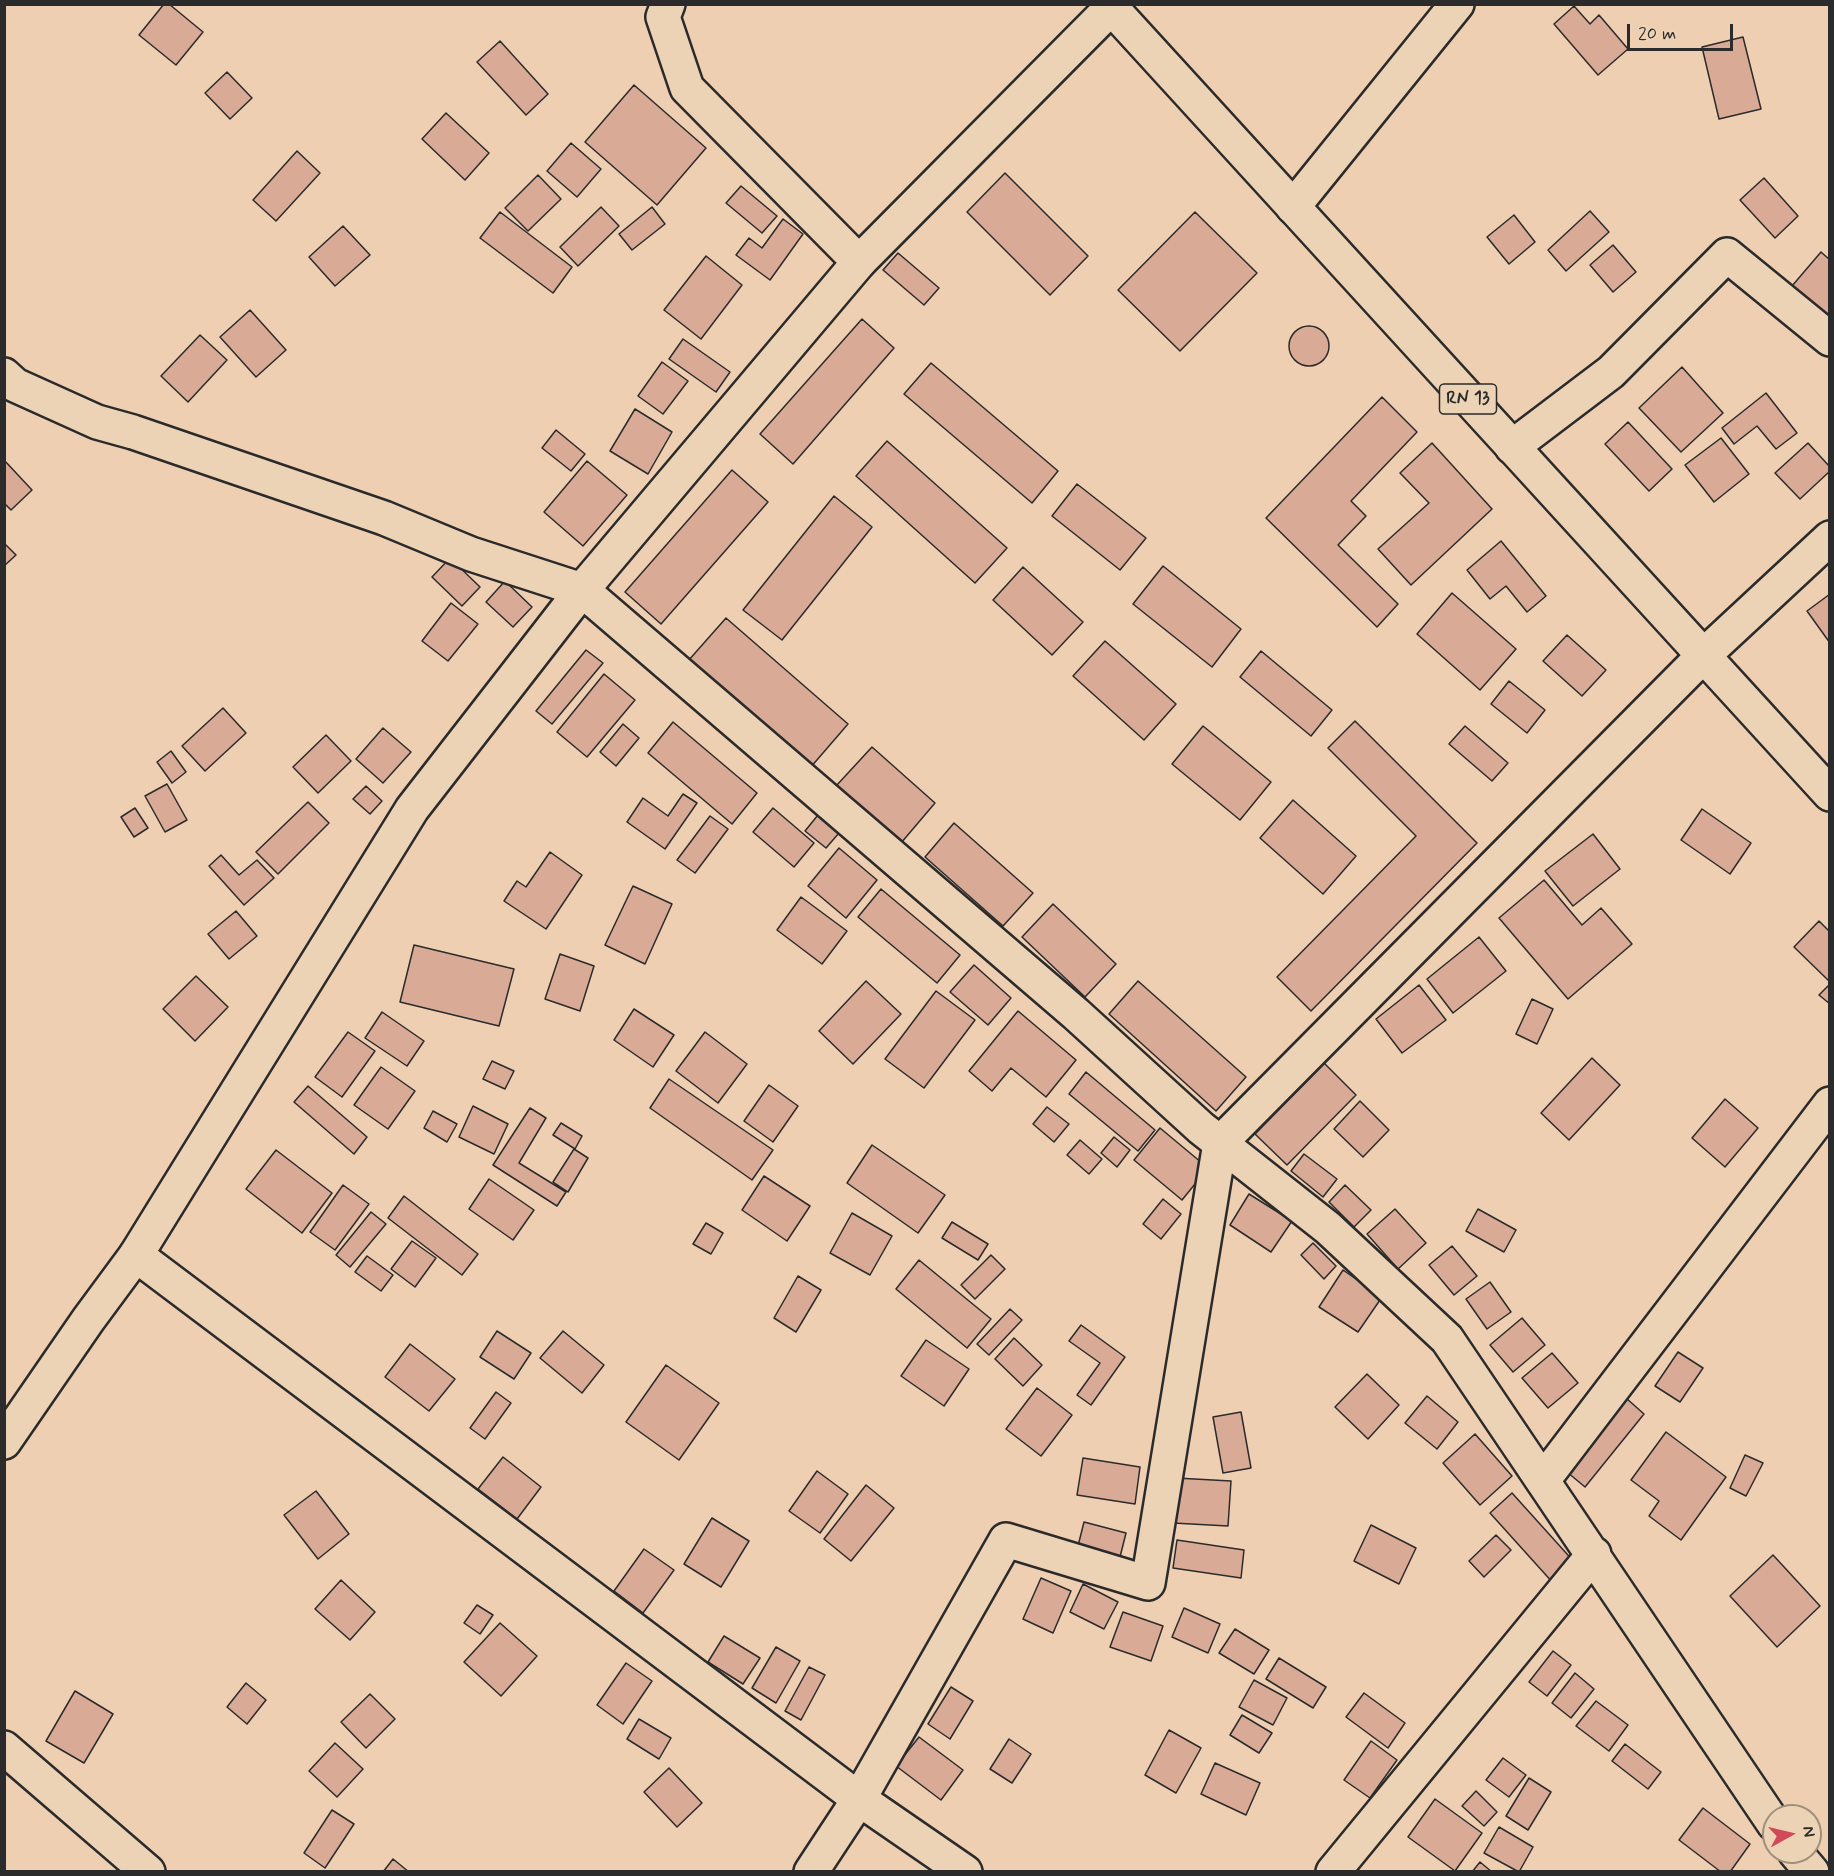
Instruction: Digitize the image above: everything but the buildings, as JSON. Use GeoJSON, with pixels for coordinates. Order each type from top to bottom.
{"type":"FeatureCollection","features":[{"type":"Feature","properties":{"kind":"street"},"geometry":{"type":"LineString","coordinates":[[668,4],[663,16],[687,88],[859,262]]}},
{"type":"Feature","properties":{"kind":"street"},"geometry":{"type":"LineString","coordinates":[[1293,207],[1457,4]]}},
{"type":"Feature","properties":{"kind":"street"},"geometry":{"type":"LineString","coordinates":[[4,1442],[136,1255],[412,809],[582,591],[859,262],[1110,6]]}},
{"type":"Feature","properties":{"kind":"street","name":"RN 13"},"geometry":{"type":"LineString","coordinates":[[1110,6],[1830,794]]}},
{"type":"Feature","properties":{"kind":"street"},"geometry":{"type":"LineString","coordinates":[[1512,447],[1611,372],[1727,255],[1830,339]]}},
{"type":"Feature","properties":{"kind":"street"},"geometry":{"type":"LineString","coordinates":[[4,375],[24,389],[97,423],[133,432],[384,518],[471,554],[582,591],[1076,1014],[1220,1143],[1328,1228],[1447,1338],[1762,1806]]}},
{"type":"Feature","properties":{"kind":"street"},"geometry":{"type":"LineString","coordinates":[[811,1872],[859,1799],[1006,1540],[1148,1582],[1220,1143],[1703,656],[1830,538]]}},
{"type":"Feature","properties":{"kind":"street"},"geometry":{"type":"LineString","coordinates":[[1544,1479],[1830,1104]]}},
{"type":"Feature","properties":{"kind":"street"},"geometry":{"type":"LineString","coordinates":[[136,1255],[859,1799],[965,1872]]}},
{"type":"Feature","properties":{"kind":"street"},"geometry":{"type":"LineString","coordinates":[[1333,1872],[1594,1554]]}},
{"type":"Feature","properties":{"kind":"street"},"geometry":{"type":"LineString","coordinates":[[4,1748],[148,1872]]}}]}
